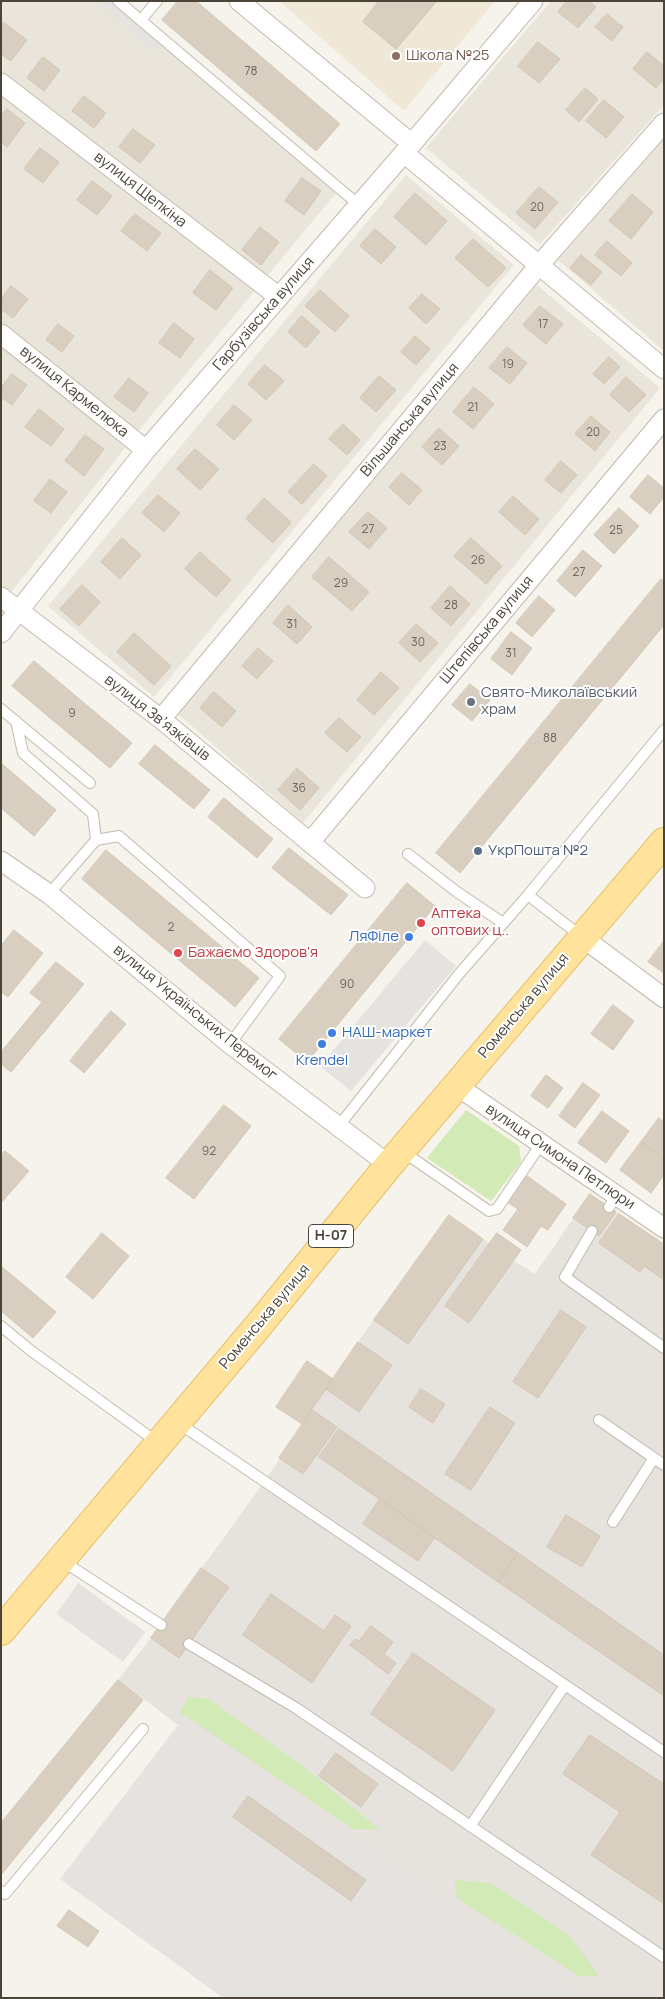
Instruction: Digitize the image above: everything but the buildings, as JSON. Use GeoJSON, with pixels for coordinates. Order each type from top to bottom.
{"type":"FeatureCollection","features":[{"type":"Feature","properties":{"kind":"main road","name":"Роменська вулиця"},"geometry":{"type":"LineString","coordinates":[[1,1631],[258,1326],[395,1158],[664,842]]}},
{"type":"Feature","properties":{"kind":"street"},"geometry":{"type":"LineString","coordinates":[[239,1],[540,264],[664,368]]}},
{"type":"Feature","properties":{"kind":"street","name":"Гарбузівська вулиця"},"geometry":{"type":"LineString","coordinates":[[1,633],[146,450],[360,205],[534,1]]}},
{"type":"Feature","properties":{"kind":"street","name":"вулиця Щепкіна"},"geometry":{"type":"LineString","coordinates":[[1,83],[279,297]]}},
{"type":"Feature","properties":{"kind":"street","name":"Вільшанська вулиця"},"geometry":{"type":"LineString","coordinates":[[161,719],[540,264],[664,123]]}},
{"type":"Feature","properties":{"kind":"street","name":"вулиця Кармелюка"},"geometry":{"type":"LineString","coordinates":[[1,334],[146,450]]}},
{"type":"Feature","properties":{"kind":"street","name":"Штепівська вулиця"},"geometry":{"type":"LineString","coordinates":[[311,841],[664,419]]}},
{"type":"Feature","properties":{"kind":"street","name":"вулиця Звʼязківців"},"geometry":{"type":"LineString","coordinates":[[1,597],[161,719],[311,841],[365,888]]}},
{"type":"Feature","properties":{"kind":"street","name":"вулиця Українських Перемог"},"geometry":{"type":"LineString","coordinates":[[1,861],[49,894],[230,1044],[338,1127],[395,1158]]}},
{"type":"Feature","properties":{"kind":"street"},"geometry":{"type":"LineString","coordinates":[[582,937],[664,998]]}},
{"type":"Feature","properties":{"kind":"street","name":"вулиця Симона Петлюри"},"geometry":{"type":"LineString","coordinates":[[457,1086],[541,1144],[613,1202],[664,1228]]}},
{"type":"Feature","properties":{"kind":"lane"},"geometry":{"type":"LineString","coordinates":[[118,1],[360,205]]}},
{"type":"Feature","properties":{"kind":"lane"},"geometry":{"type":"LineString","coordinates":[[141,20],[157,1]]}},
{"type":"Feature","properties":{"kind":"lane"},"geometry":{"type":"LineString","coordinates":[[1,709],[90,783]]}},
{"type":"Feature","properties":{"kind":"lane"},"geometry":{"type":"LineString","coordinates":[[16,721],[23,753],[94,814],[96,840]]}},
{"type":"Feature","properties":{"kind":"lane"},"geometry":{"type":"LineString","coordinates":[[338,1127],[459,974],[528,895],[664,730]]}},
{"type":"Feature","properties":{"kind":"lane"},"geometry":{"type":"LineString","coordinates":[[49,894],[96,840],[119,836],[280,976],[230,1044]]}},
{"type":"Feature","properties":{"kind":"lane"},"geometry":{"type":"LineString","coordinates":[[408,854],[456,892],[503,923]]}},
{"type":"Feature","properties":{"kind":"lane"},"geometry":{"type":"LineString","coordinates":[[528,895],[582,937]]}},
{"type":"Feature","properties":{"kind":"lane"},"geometry":{"type":"LineString","coordinates":[[395,1158],[489,1211],[497,1209],[541,1144]]}},
{"type":"Feature","properties":{"kind":"lane"},"geometry":{"type":"LineString","coordinates":[[592,1231],[565,1276],[664,1348]]}},
{"type":"Feature","properties":{"kind":"lane"},"geometry":{"type":"LineString","coordinates":[[1,1326],[30,1350],[158,1443]]}},
{"type":"Feature","properties":{"kind":"lane"},"geometry":{"type":"LineString","coordinates":[[599,1420],[664,1465]]}},
{"type":"Feature","properties":{"kind":"lane"},"geometry":{"type":"LineString","coordinates":[[176,1422],[664,1752]]}},
{"type":"Feature","properties":{"kind":"lane"},"geometry":{"type":"LineString","coordinates":[[613,1522],[654,1458]]}},
{"type":"Feature","properties":{"kind":"lane"},"geometry":{"type":"LineString","coordinates":[[61,1560],[161,1626]]}},
{"type":"Feature","properties":{"kind":"lane"},"geometry":{"type":"LineString","coordinates":[[189,1644],[296,1708],[664,1957]]}},
{"type":"Feature","properties":{"kind":"lane"},"geometry":{"type":"LineString","coordinates":[[470,1825],[565,1685]]}},
{"type":"Feature","properties":{"kind":"lane"},"geometry":{"type":"LineString","coordinates":[[1,1891],[5,1894],[143,1728]]}},
{"type":"Feature","properties":{"kind":"shaded area"},"geometry":{"type":"Polygon","coordinates":[[[1,1],[115,1],[336,193],[140,429],[1,605],[1,1]]]}},
{"type":"Feature","properties":{"kind":"shaded area"},"geometry":{"type":"Polygon","coordinates":[[[105,1],[118,1],[166,40],[156,52],[101,6],[105,1]]]}},
{"type":"Feature","properties":{"kind":"shaded area","name":"Школа №25"},"geometry":{"type":"Polygon","coordinates":[[[279,1],[495,1],[404,111],[279,1]]]}},
{"type":"Feature","properties":{"kind":"shaded area"},"geometry":{"type":"Polygon","coordinates":[[[551,1],[664,1],[664,105],[540,244],[426,148],[551,1]]]}},
{"type":"Feature","properties":{"kind":"shaded area"},"geometry":{"type":"Polygon","coordinates":[[[664,139],[664,351],[558,260],[664,139]]]}},
{"type":"Feature","properties":{"kind":"shaded area"},"geometry":{"type":"Polygon","coordinates":[[[406,175],[514,265],[154,697],[48,606],[406,175]]]}},
{"type":"Feature","properties":{"kind":"shaded area"},"geometry":{"type":"Polygon","coordinates":[[[537,285],[660,388],[303,823],[178,714],[537,285]]]}},
{"type":"Feature","properties":{"kind":"shaded area"},"geometry":{"type":"Polygon","coordinates":[[[425,940],[456,966],[351,1091],[320,1066],[425,940]]]}},
{"type":"Feature","properties":{"kind":"shaded area"},"geometry":{"type":"Polygon","coordinates":[[[590,1194],[664,1244],[664,1998],[578,1998],[178,1725],[118,1680],[151,1638],[264,1482],[358,1342],[449,1215],[489,1243],[497,1233],[521,1250],[514,1261],[535,1274],[590,1194]]]}},
{"type":"Feature","properties":{"kind":"shaded area"},"geometry":{"type":"Polygon","coordinates":[[[78,1583],[145,1632],[123,1662],[56,1614],[78,1583]]]}},
{"type":"Feature","properties":{"kind":"shaded area"},"geometry":{"type":"Polygon","coordinates":[[[178,1725],[578,1997],[223,1998],[60,1879],[178,1725]]]}},
{"type":"Feature","properties":{"kind":"green space"},"geometry":{"type":"Polygon","coordinates":[[[466,1110],[519,1146],[521,1162],[491,1201],[427,1158],[466,1110]]]}},
{"type":"Feature","properties":{"kind":"green space"},"geometry":{"type":"Polygon","coordinates":[[[188,1697],[209,1699],[304,1767],[380,1830],[353,1829],[180,1712],[188,1697]]]}},
{"type":"Feature","properties":{"kind":"green space"},"geometry":{"type":"Polygon","coordinates":[[[455,1880],[491,1883],[570,1936],[599,1976],[579,1976],[457,1898],[455,1880]]]}},
{"type":"Feature","properties":{"kind":"place","name":"Школа №25"},"geometry":{"type":"Point","coordinates":[396,56]}},
{"type":"Feature","properties":{"kind":"place","name":"Свято-Миколаївський храм"},"geometry":{"type":"Point","coordinates":[471,702]}},
{"type":"Feature","properties":{"kind":"place","name":"УкрПошта №2"},"geometry":{"type":"Point","coordinates":[478,851]}},
{"type":"Feature","properties":{"kind":"place","name":"Аптека оптових ц.."},"geometry":{"type":"Point","coordinates":[421,923]}},
{"type":"Feature","properties":{"kind":"place","name":"ЛяФіле"},"geometry":{"type":"Point","coordinates":[409,937]}},
{"type":"Feature","properties":{"kind":"place","name":"Бажаємо Здоров'я"},"geometry":{"type":"Point","coordinates":[178,953]}},
{"type":"Feature","properties":{"kind":"place","name":"НАШ-маркет"},"geometry":{"type":"Point","coordinates":[332,1033]}},
{"type":"Feature","properties":{"kind":"place","name":"Krendel"},"geometry":{"type":"Point","coordinates":[322,1044]}}]}
